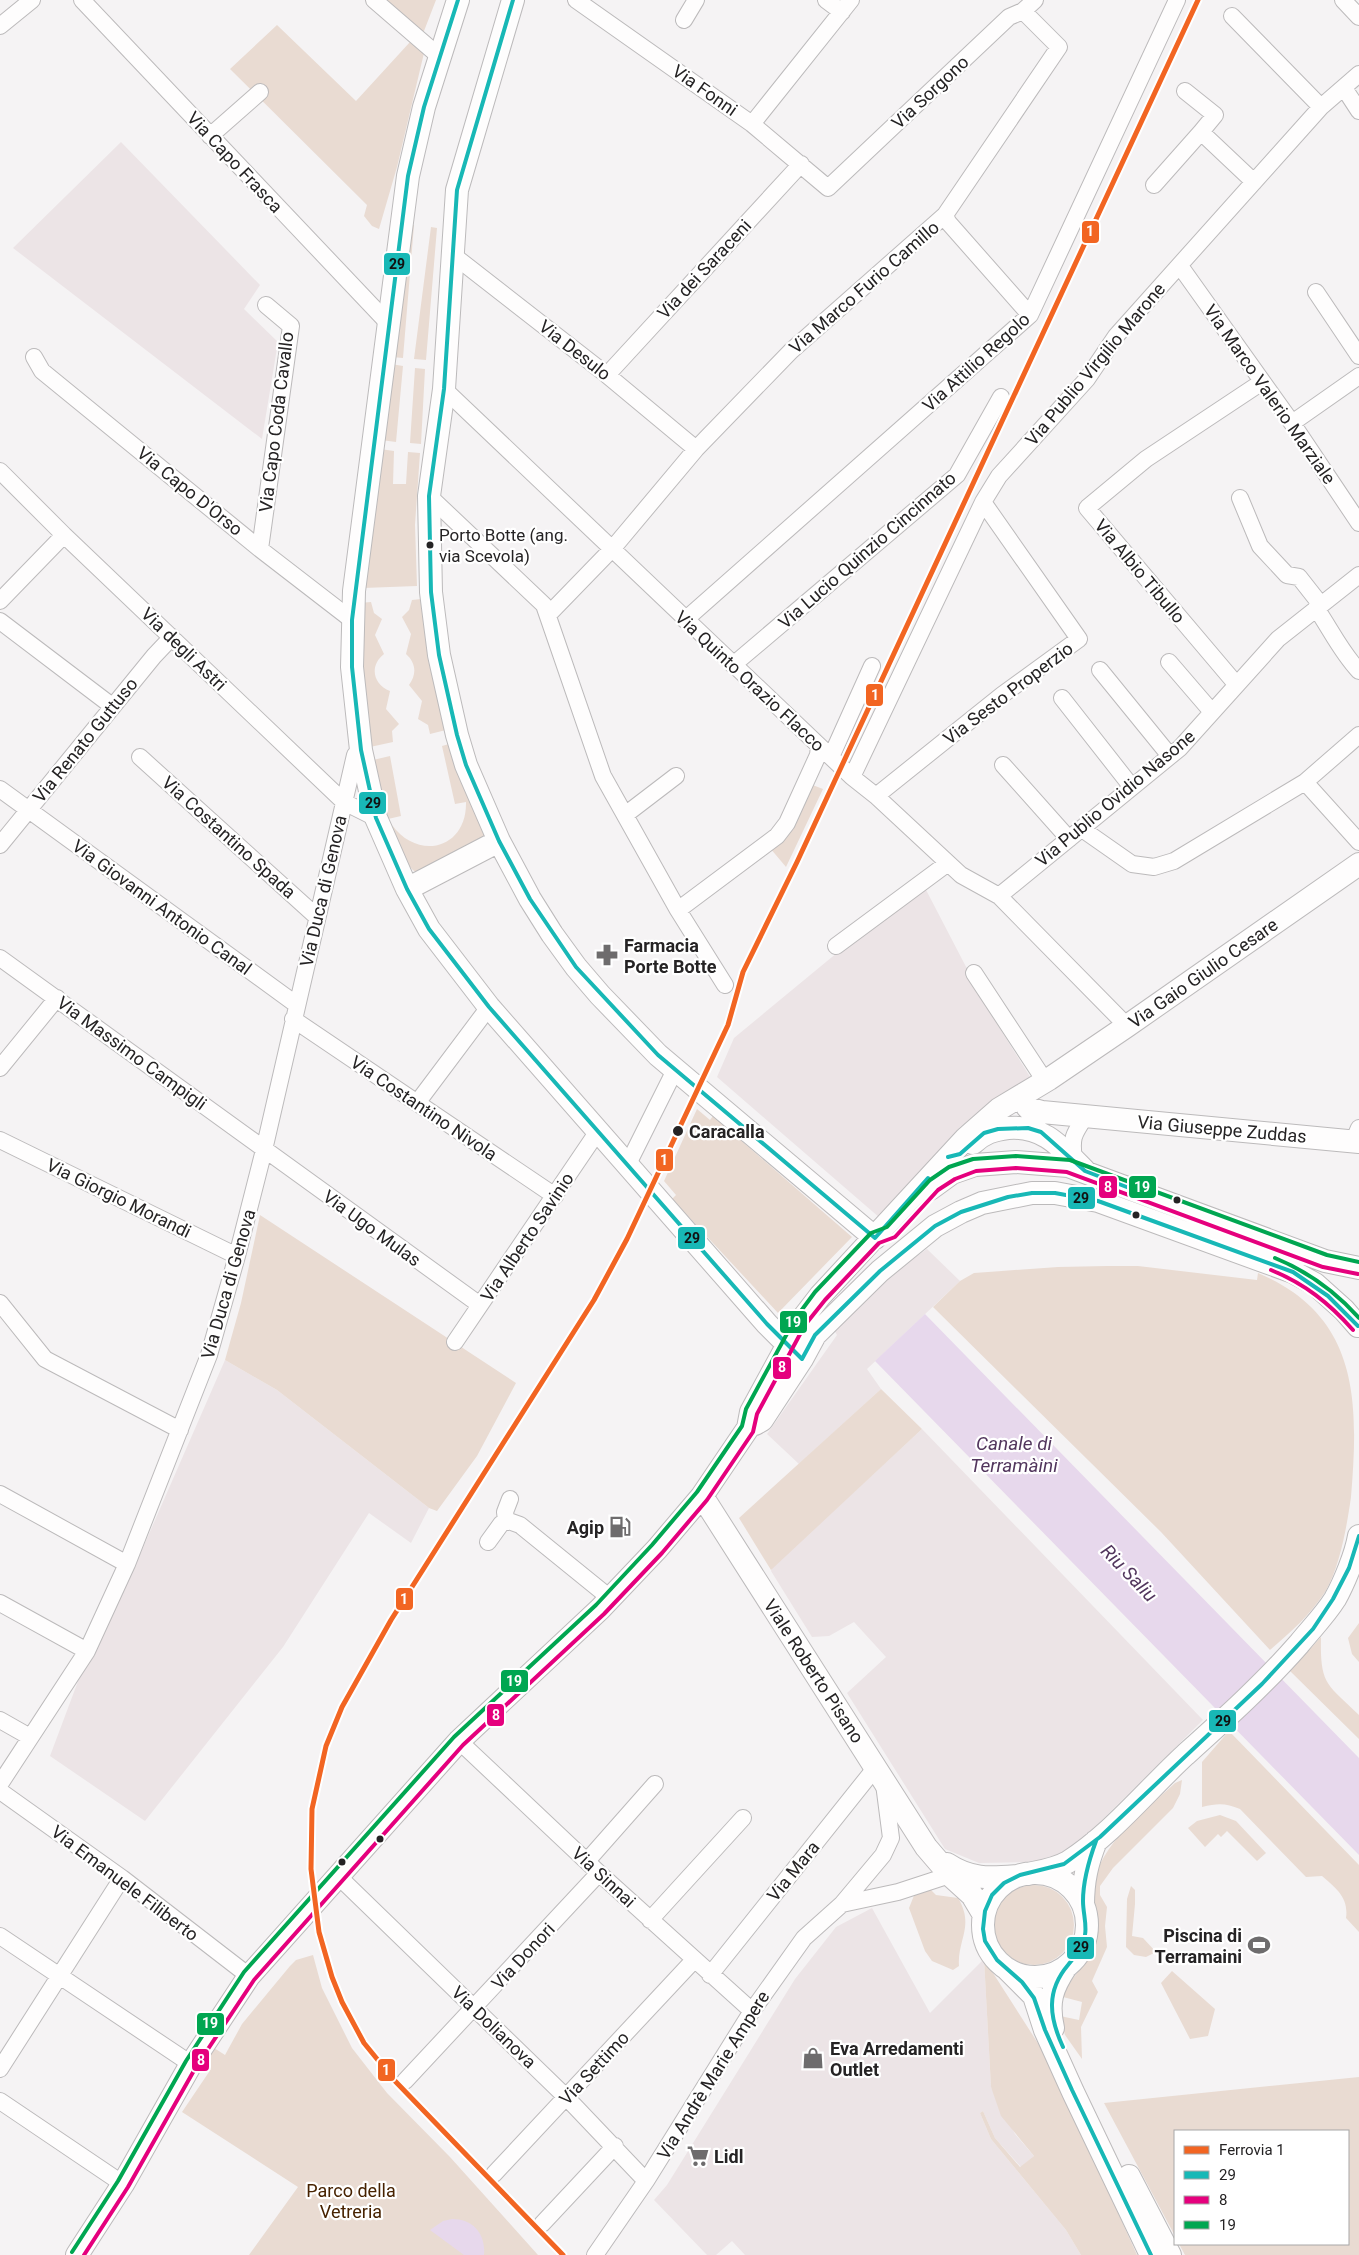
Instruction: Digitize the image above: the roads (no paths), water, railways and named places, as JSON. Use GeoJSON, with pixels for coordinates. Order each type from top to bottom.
{"type":"FeatureCollection","features":[{"type":"Feature","properties":{"kind":"street"},"geometry":{"type":"LineString","coordinates":[[0,26],[32,0]]}},
{"type":"Feature","properties":{"kind":"street","name":"Via Capo Frasca"},"geometry":{"type":"LineString","coordinates":[[82,0],[389,324]]}},
{"type":"Feature","properties":{"kind":"street"},"geometry":{"type":"LineString","coordinates":[[374,0],[440,57]]}},
{"type":"Feature","properties":{"kind":"street"},"geometry":{"type":"LineString","coordinates":[[458,0],[424,107],[408,176],[352,620],[352,668],[362,750],[376,818],[407,890],[429,929],[489,1007],[795,1352]]}},
{"type":"Feature","properties":{"kind":"street"},"geometry":{"type":"LineString","coordinates":[[513,0],[457,190],[444,389],[429,496],[431,592],[438,655],[466,765],[499,842],[534,906],[576,967],[618,1015],[675,1070],[875,1238]]}},
{"type":"Feature","properties":{"kind":"street","name":"Via Fonni"},"geometry":{"type":"LineString","coordinates":[[576,0],[752,124],[828,188]]}},
{"type":"Feature","properties":{"kind":"street"},"geometry":{"type":"LineString","coordinates":[[684,20],[696,0]]}},
{"type":"Feature","properties":{"kind":"street"},"geometry":{"type":"LineString","coordinates":[[752,124],[847,6],[826,0]]}},
{"type":"Feature","properties":{"kind":"street","name":"Via Attilio Regolo"},"geometry":{"type":"LineString","coordinates":[[685,620],[1030,315],[1177,0]]}},
{"type":"Feature","properties":{"kind":"street"},"geometry":{"type":"LineString","coordinates":[[1342,0],[1359,17]]}},
{"type":"Feature","properties":{"kind":"street","name":"Via Sorgono"},"geometry":{"type":"LineString","coordinates":[[828,188],[1009,17],[1029,5]]}},
{"type":"Feature","properties":{"kind":"street","name":"Via Marco Furio Camillo"},"geometry":{"type":"LineString","coordinates":[[548,615],[613,548],[696,449],[790,351],[945,216],[1060,47],[1029,5]]}},
{"type":"Feature","properties":{"kind":"street"},"geometry":{"type":"LineString","coordinates":[[1232,16],[1321,107]]}},
{"type":"Feature","properties":{"kind":"street","name":"Via Publio Virgilio Marone"},"geometry":{"type":"LineString","coordinates":[[852,777],[983,502],[999,476],[1087,379],[1116,336],[1321,107],[1359,74]]}},
{"type":"Feature","properties":{"kind":"street"},"geometry":{"type":"LineString","coordinates":[[1344,88],[1359,111]]}},
{"type":"Feature","properties":{"kind":"street"},"geometry":{"type":"LineString","coordinates":[[1154,185],[1215,115],[1185,91]]}},
{"type":"Feature","properties":{"kind":"street"},"geometry":{"type":"LineString","coordinates":[[210,136],[260,92]]}},
{"type":"Feature","properties":{"kind":"street"},"geometry":{"type":"LineString","coordinates":[[1201,132],[1254,182]]}},
{"type":"Feature","properties":{"kind":"street","name":"Via dei Saraceni"},"geometry":{"type":"LineString","coordinates":[[607,375],[801,164]]}},
{"type":"Feature","properties":{"kind":"street"},"geometry":{"type":"LineString","coordinates":[[945,216],[948,222],[1030,315]]}},
{"type":"Feature","properties":{"kind":"street","name":"Via Desulo"},"geometry":{"type":"LineString","coordinates":[[453,255],[607,375],[696,449]]}},
{"type":"Feature","properties":{"kind":"street","name":"Via Marco Valerio Marziale"},"geometry":{"type":"LineString","coordinates":[[1180,266],[1292,423],[1359,523]]}},
{"type":"Feature","properties":{"kind":"street"},"geometry":{"type":"LineString","coordinates":[[1316,292],[1359,356]]}},
{"type":"Feature","properties":{"kind":"street","name":"Via Capo Coda Cavallo"},"geometry":{"type":"LineString","coordinates":[[260,549],[291,326],[266,305]]}},
{"type":"Feature","properties":{"kind":"street","name":"Via Capo D'Orso"},"geometry":{"type":"LineString","coordinates":[[34,356],[42,371],[260,549],[352,620]]}},
{"type":"Feature","properties":{"kind":"street"},"geometry":{"type":"LineString","coordinates":[[1292,423],[1359,376]]}},
{"type":"Feature","properties":{"kind":"street","name":"Via Albio Tibullo"},"geometry":{"type":"LineString","coordinates":[[1236,684],[1087,508],[1146,459],[1262,382]]}},
{"type":"Feature","properties":{"kind":"street","name":"Via Quinto Orazio Flacco"},"geometry":{"type":"LineString","coordinates":[[444,389],[852,777],[876,796],[961,875],[999,896],[1127,1026]]}},
{"type":"Feature","properties":{"kind":"street","name":"Via Lucio Quinzio Cincinnato"},"geometry":{"type":"LineString","coordinates":[[734,665],[957,474],[1001,397]]}},
{"type":"Feature","properties":{"kind":"street","name":"Via degli Astri"},"geometry":{"type":"LineString","coordinates":[[0,471],[64,535],[344,802],[376,818]]}},
{"type":"Feature","properties":{"kind":"street"},"geometry":{"type":"LineString","coordinates":[[429,496],[544,605],[603,776],[678,910],[725,985]]}},
{"type":"Feature","properties":{"kind":"street"},"geometry":{"type":"LineString","coordinates":[[1240,498],[1260,546],[1287,575],[1299,577],[1334,634],[1338,647],[1359,670]]}},
{"type":"Feature","properties":{"kind":"street","name":"Via Sesto Properzio"},"geometry":{"type":"LineString","coordinates":[[876,796],[1002,695],[1079,639],[983,502]]}},
{"type":"Feature","properties":{"kind":"street"},"geometry":{"type":"LineString","coordinates":[[0,601],[64,535]]}},
{"type":"Feature","properties":{"kind":"street","name":"Via Publio Ovidio Nasone"},"geometry":{"type":"LineString","coordinates":[[999,896],[1170,756],[1192,736],[1236,684],[1278,639],[1359,575]]}},
{"type":"Feature","properties":{"kind":"street"},"geometry":{"type":"LineString","coordinates":[[0,622],[112,706]]}},
{"type":"Feature","properties":{"kind":"street","name":"Via Renato Guttuso"},"geometry":{"type":"LineString","coordinates":[[0,845],[112,706],[172,637]]}},
{"type":"Feature","properties":{"kind":"street"},"geometry":{"type":"LineString","coordinates":[[1169,662],[1212,712]]}},
{"type":"Feature","properties":{"kind":"street"},"geometry":{"type":"LineString","coordinates":[[678,910],[777,836],[786,823],[818,755],[825,751],[872,666]]}},
{"type":"Feature","properties":{"kind":"street"},"geometry":{"type":"LineString","coordinates":[[1100,670],[1170,756]]}},
{"type":"Feature","properties":{"kind":"street"},"geometry":{"type":"LineString","coordinates":[[1062,698],[1132,786]]}},
{"type":"Feature","properties":{"kind":"street"},"geometry":{"type":"LineString","coordinates":[[1082,828],[1132,864],[1154,867],[1174,861],[1305,782],[1359,735]]}},
{"type":"Feature","properties":{"kind":"street","name":"Via Duca di Genova"},"geometry":{"type":"LineString","coordinates":[[0,1784],[87,1651],[127,1564],[209,1355],[264,1150],[344,802],[356,755],[362,750]]}},
{"type":"Feature","properties":{"kind":"street","name":"Via Costantino Spada"},"geometry":{"type":"LineString","coordinates":[[140,757],[317,917]]}},
{"type":"Feature","properties":{"kind":"street"},"geometry":{"type":"LineString","coordinates":[[1004,766],[1069,839]]}},
{"type":"Feature","properties":{"kind":"street"},"geometry":{"type":"LineString","coordinates":[[625,815],[676,776]]}},
{"type":"Feature","properties":{"kind":"street"},"geometry":{"type":"LineString","coordinates":[[1305,782],[1359,842]]}},
{"type":"Feature","properties":{"kind":"street","name":"Via Giovanni Antonio Canal"},"geometry":{"type":"LineString","coordinates":[[0,789],[295,1012]]}},
{"type":"Feature","properties":{"kind":"street"},"geometry":{"type":"LineString","coordinates":[[407,890],[499,842]]}},
{"type":"Feature","properties":{"kind":"street"},"geometry":{"type":"LineString","coordinates":[[836,946],[948,863]]}},
{"type":"Feature","properties":{"kind":"street","name":"Via Gaio Giulio Cesare"},"geometry":{"type":"LineString","coordinates":[[1045,1081],[1359,864]]}},
{"type":"Feature","properties":{"kind":"street","name":"Via Massimo Campigli"},"geometry":{"type":"LineString","coordinates":[[0,958],[58,998],[264,1150]]}},
{"type":"Feature","properties":{"kind":"street"},"geometry":{"type":"LineString","coordinates":[[78,2255],[123,2184],[191,2064],[249,1976],[459,1741],[610,1598],[657,1549],[702,1496],[748,1428],[762,1420],[795,1352],[800,1322],[820,1296],[948,1156],[999,1109],[1036,1099],[1045,1081],[974,973]]}},
{"type":"Feature","properties":{"kind":"street"},"geometry":{"type":"LineString","coordinates":[[0,1068],[58,998]]}},
{"type":"Feature","properties":{"kind":"street"},"geometry":{"type":"LineString","coordinates":[[417,1103],[489,1007]]}},
{"type":"Feature","properties":{"kind":"street","name":"Via Costantino Nivola"},"geometry":{"type":"LineString","coordinates":[[295,1012],[417,1103],[555,1196]]}},
{"type":"Feature","properties":{"kind":"street"},"geometry":{"type":"LineString","coordinates":[[628,1164],[675,1070]]}},
{"type":"Feature","properties":{"kind":"street"},"geometry":{"type":"LineString","coordinates":[[1030,1102],[1041,1132],[1079,1165],[1325,1261],[1359,1268]]}},
{"type":"Feature","properties":{"kind":"street","name":"Via Giuseppe Zuddas"},"geometry":{"type":"LineString","coordinates":[[1030,1102],[1085,1117],[1357,1137]]}},
{"type":"Feature","properties":{"kind":"street"},"geometry":{"type":"LineString","coordinates":[[1079,1165],[1072,1142],[1073,1135],[1085,1117]]}},
{"type":"Feature","properties":{"kind":"street"},"geometry":{"type":"LineString","coordinates":[[948,1156],[960,1154],[984,1133],[991,1131],[1019,1128],[1041,1132]]}},
{"type":"Feature","properties":{"kind":"street","name":"Via Alberto Savinio"},"geometry":{"type":"LineString","coordinates":[[456,1342],[598,1131]]}},
{"type":"Feature","properties":{"kind":"street","name":"Via Giorgio Morandi"},"geometry":{"type":"LineString","coordinates":[[0,1140],[237,1256]]}},
{"type":"Feature","properties":{"kind":"street","name":"Via Ugo Mulas"},"geometry":{"type":"LineString","coordinates":[[264,1150],[480,1305]]}},
{"type":"Feature","properties":{"kind":"street"},"geometry":{"type":"LineString","coordinates":[[875,1238],[890,1232],[934,1185],[952,1173],[975,1165],[1044,1163],[1068,1166],[1079,1165]]}},
{"type":"Feature","properties":{"kind":"street"},"geometry":{"type":"LineString","coordinates":[[795,1352],[815,1336],[880,1271],[935,1226],[982,1204],[1032,1193],[1055,1193],[1076,1196],[1127,1210],[1293,1272],[1315,1284],[1337,1303],[1359,1328]]}},
{"type":"Feature","properties":{"kind":"street"},"geometry":{"type":"LineString","coordinates":[[1359,1300],[1357,1316],[1359,1328]]}},
{"type":"Feature","properties":{"kind":"street"},"geometry":{"type":"LineString","coordinates":[[0,1302],[44,1359],[180,1430]]}},
{"type":"Feature","properties":{"kind":"street"},"geometry":{"type":"LineString","coordinates":[[0,1494],[127,1564]]}},
{"type":"Feature","properties":{"kind":"street","name":"Viale Roberto Pisano"},"geometry":{"type":"LineString","coordinates":[[702,1496],[926,1847],[950,1875],[972,1895],[984,1915]]}},
{"type":"Feature","properties":{"kind":"street"},"geometry":{"type":"LineString","coordinates":[[506,1520],[505,1512],[510,1499]]}},
{"type":"Feature","properties":{"kind":"street"},"geometry":{"type":"LineString","coordinates":[[506,1520],[520,1524],[610,1598]]}},
{"type":"Feature","properties":{"kind":"street"},"geometry":{"type":"LineString","coordinates":[[488,1542],[506,1520]]}},
{"type":"Feature","properties":{"kind":"street"},"geometry":{"type":"LineString","coordinates":[[1151,2255],[1045,2030],[1034,1996],[995,1958],[986,1944],[983,1930],[988,1900],[998,1888],[1023,1875],[1053,1869],[1067,1862],[1096,1841],[1218,1727],[1286,1659],[1319,1620],[1335,1598],[1357,1546],[1359,1536]]}},
{"type":"Feature","properties":{"kind":"street"},"geometry":{"type":"LineString","coordinates":[[0,1603],[87,1651]]}},
{"type":"Feature","properties":{"kind":"street"},"geometry":{"type":"LineString","coordinates":[[0,1720],[30,1737]]}},
{"type":"Feature","properties":{"kind":"street","name":"Via Sinnai"},"geometry":{"type":"LineString","coordinates":[[459,1741],[650,1920],[752,2011]]}},
{"type":"Feature","properties":{"kind":"street","name":"Via Andrè Marie Ampere"},"geometry":{"type":"LineString","coordinates":[[595,2255],[646,2181],[752,2011],[804,1938],[842,1904],[883,1855],[891,1838],[880,1774]]}},
{"type":"Feature","properties":{"kind":"street","name":"Via Mara"},"geometry":{"type":"LineString","coordinates":[[710,1975],[880,1774]]}},
{"type":"Feature","properties":{"kind":"street"},"geometry":{"type":"LineString","coordinates":[[587,1861],[655,1784]]}},
{"type":"Feature","properties":{"kind":"street","name":"Via Emanuele Filiberto"},"geometry":{"type":"LineString","coordinates":[[0,1792],[122,1878],[249,1976]]}},
{"type":"Feature","properties":{"kind":"street"},"geometry":{"type":"LineString","coordinates":[[650,1920],[743,1818]]}},
{"type":"Feature","properties":{"kind":"street"},"geometry":{"type":"LineString","coordinates":[[1096,1841],[1084,1876],[1084,1905],[1087,1922],[1085,1939],[1078,1955],[1066,1967],[1054,1984],[1050,2017],[1053,2029],[1170,2255]]}},
{"type":"Feature","properties":{"kind":"street","name":"Viale Roberto Pisano"},"geometry":{"type":"LineString","coordinates":[[926,1847],[958,1872],[977,1878],[1023,1875]]}},
{"type":"Feature","properties":{"kind":"street","name":"Via Donori"},"geometry":{"type":"LineString","coordinates":[[405,2081],[599,1873]]}},
{"type":"Feature","properties":{"kind":"street","name":"Via Andrè Marie Ampere"},"geometry":{"type":"LineString","coordinates":[[842,1904],[898,1892],[950,1875]]}},
{"type":"Feature","properties":{"kind":"street"},"geometry":{"type":"LineString","coordinates":[[1023,1875],[1054,1876],[1066,1883],[1084,1905]]}},
{"type":"Feature","properties":{"kind":"street","name":"Via Dolianova"},"geometry":{"type":"LineString","coordinates":[[338,1876],[567,2098],[646,2181]]}},
{"type":"Feature","properties":{"kind":"street"},"geometry":{"type":"LineString","coordinates":[[0,2069],[122,1878]]}},
{"type":"Feature","properties":{"kind":"street"},"geometry":{"type":"LineString","coordinates":[[0,1936],[191,2064]]}},
{"type":"Feature","properties":{"kind":"street","name":"Via Settimo"},"geometry":{"type":"LineString","coordinates":[[494,2174],[694,1960]]}},
{"type":"Feature","properties":{"kind":"street"},"geometry":{"type":"LineString","coordinates":[[1007,1969],[1021,1975],[1037,1977],[1052,1974],[1066,1967]]}},
{"type":"Feature","properties":{"kind":"street"},"geometry":{"type":"LineString","coordinates":[[0,2101],[123,2184]]}},
{"type":"Feature","properties":{"kind":"street"},"geometry":{"type":"LineString","coordinates":[[542,2224],[614,2146]]}},
{"type":"Feature","properties":{"kind":"water","name":"Canale di Terramàini"},"geometry":{"type":"Polygon","coordinates":[[[925,1314],[1359,1758],[1359,1855],[875,1361],[925,1314]]]}},
{"type":"Feature","properties":{"kind":"water"},"geometry":{"type":"Polygon","coordinates":[[[452,2219],[466,2222],[477,2229],[483,2241],[484,2255],[464,2255],[430,2230],[443,2221],[452,2219]]]}},
{"type":"Feature","properties":{"kind":"rail line","name":"1"},"geometry":{"type":"LineString","coordinates":[[563,2255],[395,2081],[364,2043],[342,2002],[332,1977],[319,1932],[311,1869],[312,1809],[326,1746],[342,1707],[391,1620],[594,1300],[627,1239],[728,1025],[743,972],[797,862],[1198,0]]}},
{"type":"Feature","properties":{"kind":"place","name":"Porto Botte (ang. via Scevola)"},"geometry":{"type":"Point","coordinates":[430,545]}},
{"type":"Feature","properties":{"kind":"place","name":"Farmacia Porte Botte"},"geometry":{"type":"Point","coordinates":[607,955]}},
{"type":"Feature","properties":{"kind":"place","name":"Caracalla"},"geometry":{"type":"Point","coordinates":[678,1131]}},
{"type":"Feature","properties":{"kind":"place","name":"Agip"},"geometry":{"type":"Point","coordinates":[620,1527]}},
{"type":"Feature","properties":{"kind":"place","name":"Piscina di Terramaini"},"geometry":{"type":"Point","coordinates":[1259,1945]}},
{"type":"Feature","properties":{"kind":"place","name":"Eva Arredamenti Outlet"},"geometry":{"type":"Point","coordinates":[813,2058]}},
{"type":"Feature","properties":{"kind":"place","name":"Lidl"},"geometry":{"type":"Point","coordinates":[698,2156]}},
{"type":"Feature","properties":{"kind":"water label","name":"Riu Saliu"},"geometry":{"type":"Point","coordinates":[1129,1573]}},
{"type":"Feature","properties":{"kind":"park label","name":"Parco della Vetreria"},"geometry":{"type":"Point","coordinates":[351,2200]}}]}
